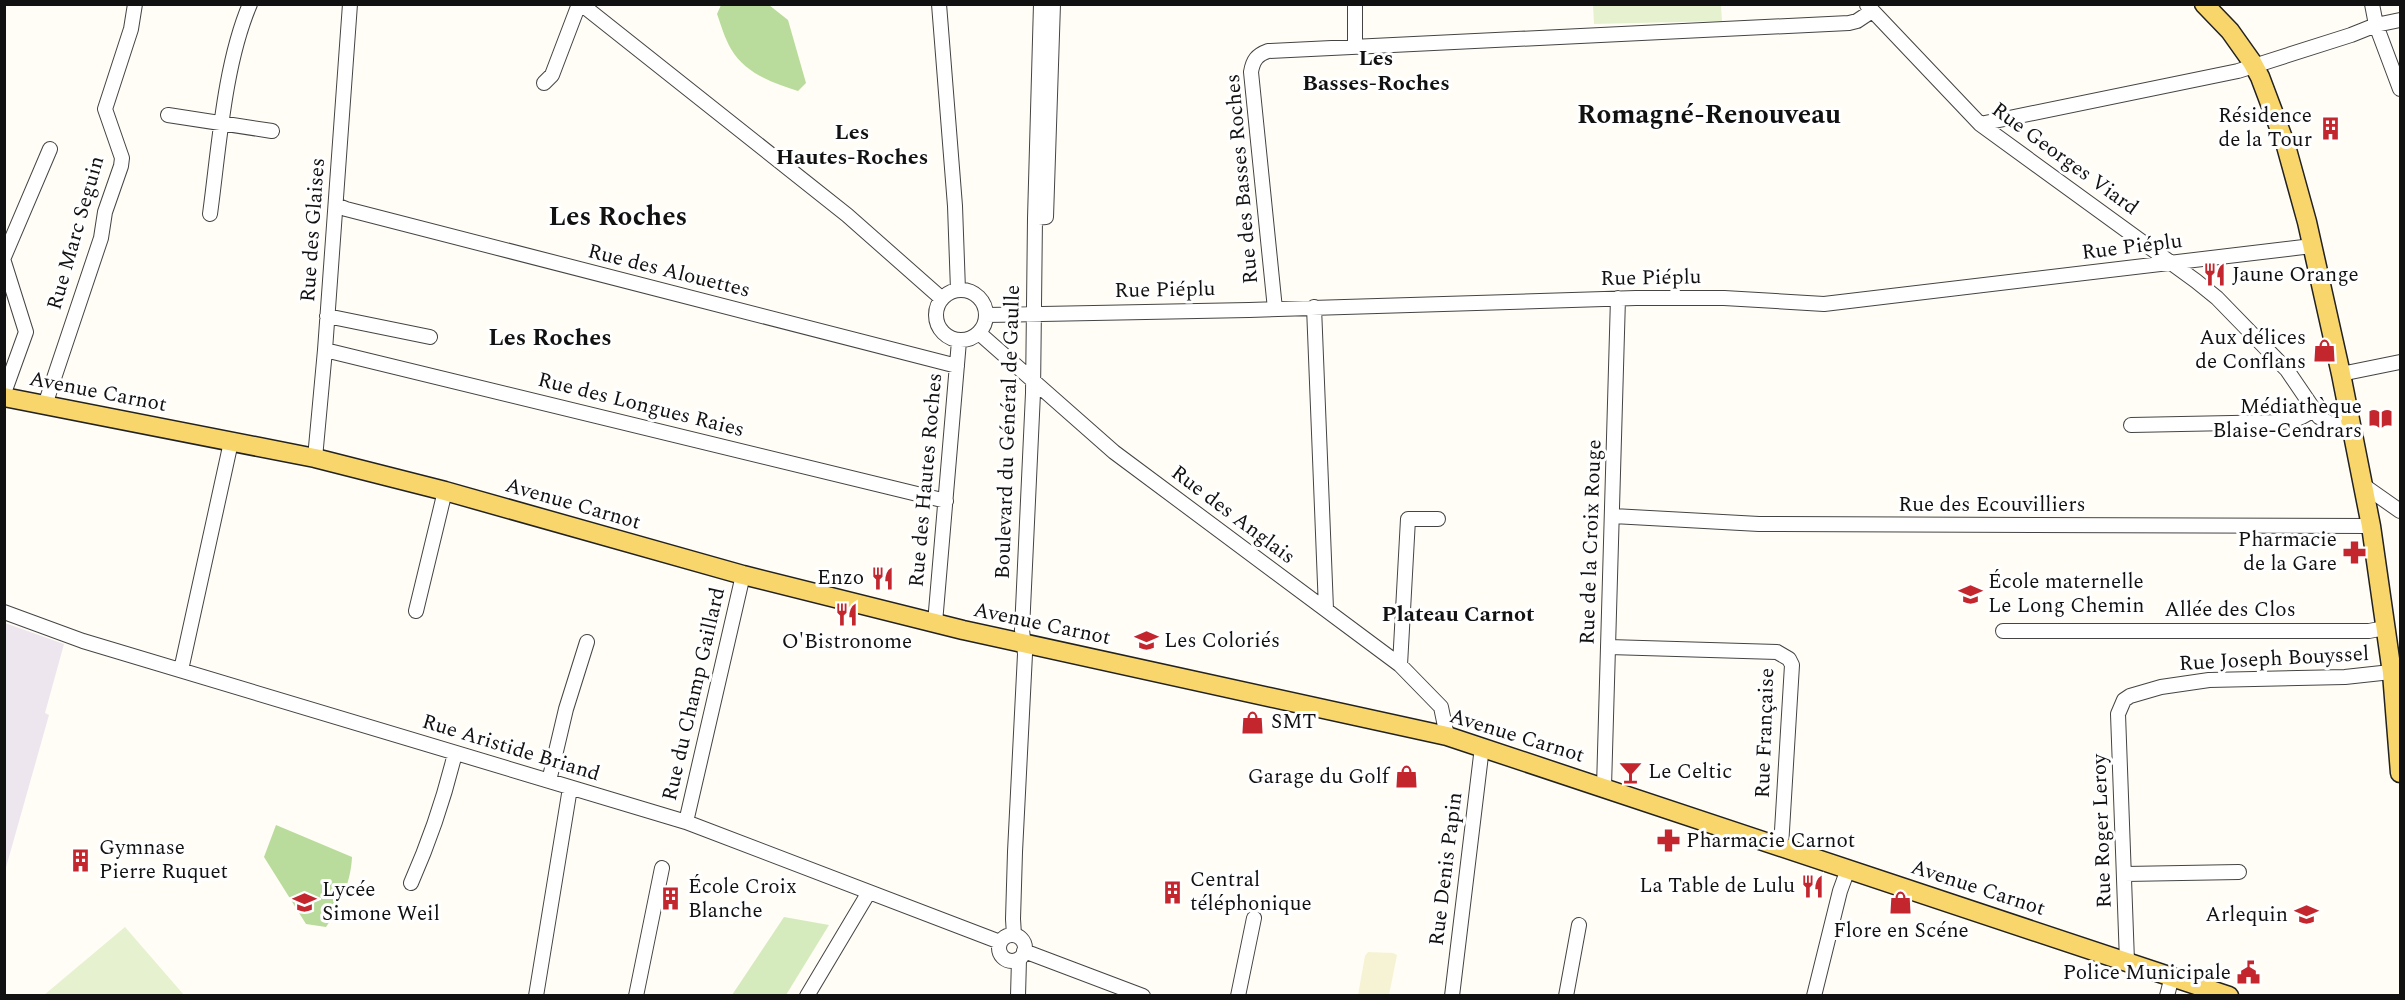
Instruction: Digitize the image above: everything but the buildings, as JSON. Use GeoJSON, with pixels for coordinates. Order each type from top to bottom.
{"type":"FeatureCollection","features":[{"type":"Feature","properties":{"kind":"main road"},"geometry":{"type":"LineString","coordinates":[[2204,4],[2230,31],[2254,65],[2286,146],[2312,246],[2342,374],[2371,526],[2385,628],[2396,672],[2400,773]]}},
{"type":"Feature","properties":{"kind":"main road","name":"Avenue Carnot"},"geometry":{"type":"LineString","coordinates":[[4,395],[315,458],[445,491],[743,574],[935,623],[1447,736],[2229,996]]}},
{"type":"Feature","properties":{"kind":"street","name":"Rue Marc Seguin"},"geometry":{"type":"LineString","coordinates":[[45,405],[101,238],[105,212],[121,166],[120,151],[105,109],[131,28],[135,4]]}},
{"type":"Feature","properties":{"kind":"street"},"geometry":{"type":"LineString","coordinates":[[210,214],[232,65],[241,27],[250,4]]}},
{"type":"Feature","properties":{"kind":"street","name":"Rue des Glaises"},"geometry":{"type":"LineString","coordinates":[[315,458],[351,4]]}},
{"type":"Feature","properties":{"kind":"street"},"geometry":{"type":"LineString","coordinates":[[544,83],[552,75],[580,4],[847,215],[942,298]]}},
{"type":"Feature","properties":{"kind":"street"},"geometry":{"type":"LineString","coordinates":[[939,4],[956,216],[958,290]]}},
{"type":"Feature","properties":{"kind":"street","name":"Boulevard du Général de Gaulle"},"geometry":{"type":"LineString","coordinates":[[1014,935],[1014,874],[1025,654],[1023,643],[1034,380],[1035,218],[1041,4]]}},
{"type":"Feature","properties":{"kind":"street","name":"Boulevard du Général de Gaulle"},"geometry":{"type":"LineString","coordinates":[[1035,218],[1046,217],[1053,4]]}},
{"type":"Feature","properties":{"kind":"street"},"geometry":{"type":"LineString","coordinates":[[1354,4],[1355,46]]}},
{"type":"Feature","properties":{"kind":"street"},"geometry":{"type":"LineString","coordinates":[[2372,4],[2376,25],[2400,89]]}},
{"type":"Feature","properties":{"kind":"street","name":"Rue des Basses Roches"},"geometry":{"type":"LineString","coordinates":[[1275,309],[1251,72],[1252,62],[1260,54],[1268,51],[1355,46],[1849,23],[1857,21],[1869,8]]}},
{"type":"Feature","properties":{"kind":"street","name":"Rue Georges Viard"},"geometry":{"type":"LineString","coordinates":[[1869,8],[1980,124],[2175,264],[2217,298],[2287,370],[2313,409],[2330,425],[2352,427]]}},
{"type":"Feature","properties":{"kind":"street"},"geometry":{"type":"LineString","coordinates":[[1980,124],[2238,71],[2376,25],[2400,20]]}},
{"type":"Feature","properties":{"kind":"street"},"geometry":{"type":"LineString","coordinates":[[168,115],[272,131]]}},
{"type":"Feature","properties":{"kind":"street"},"geometry":{"type":"LineString","coordinates":[[4,257],[50,149]]}},
{"type":"Feature","properties":{"kind":"street","name":"Rue des Alouettes"},"geometry":{"type":"LineString","coordinates":[[336,205],[957,366]]}},
{"type":"Feature","properties":{"kind":"street","name":"Rue Piéplu"},"geometry":{"type":"LineString","coordinates":[[986,315],[1618,298],[1724,298],[1824,304],[2312,246]]}},
{"type":"Feature","properties":{"kind":"street"},"geometry":{"type":"LineString","coordinates":[[4,262],[26,332],[4,395]]}},
{"type":"Feature","properties":{"kind":"street"},"geometry":{"type":"LineString","coordinates":[[958,290],[972,292],[978,296],[986,315],[983,328],[979,333],[973,338],[959,341],[951,339],[939,329],[935,313],[942,298],[958,290]]}},
{"type":"Feature","properties":{"kind":"street","name":"Rue de la Croix Rouge"},"geometry":{"type":"LineString","coordinates":[[1604,787],[1618,298]]}},
{"type":"Feature","properties":{"kind":"street"},"geometry":{"type":"LineString","coordinates":[[1314,307],[1326,609]]}},
{"type":"Feature","properties":{"kind":"street"},"geometry":{"type":"LineString","coordinates":[[327,316],[430,337]]}},
{"type":"Feature","properties":{"kind":"street","name":"Rue des Anglais"},"geometry":{"type":"LineString","coordinates":[[979,333],[1114,452],[1400,665],[1441,707],[1447,736]]}},
{"type":"Feature","properties":{"kind":"street","name":"Rue des Hautes Roches"},"geometry":{"type":"LineString","coordinates":[[935,623],[959,341]]}},
{"type":"Feature","properties":{"kind":"street","name":"Rue des Longues Raies"},"geometry":{"type":"LineString","coordinates":[[325,350],[946,501]]}},
{"type":"Feature","properties":{"kind":"street"},"geometry":{"type":"LineString","coordinates":[[2342,374],[2400,362]]}},
{"type":"Feature","properties":{"kind":"street"},"geometry":{"type":"LineString","coordinates":[[2130,425],[2282,422],[2298,419],[2313,409]]}},
{"type":"Feature","properties":{"kind":"street"},"geometry":{"type":"LineString","coordinates":[[181,670],[231,442]]}},
{"type":"Feature","properties":{"kind":"street"},"geometry":{"type":"LineString","coordinates":[[2363,485],[2400,511]]}},
{"type":"Feature","properties":{"kind":"street"},"geometry":{"type":"LineString","coordinates":[[416,611],[445,491]]}},
{"type":"Feature","properties":{"kind":"street","name":"Rue des Ecouvilliers"},"geometry":{"type":"LineString","coordinates":[[1613,516],[1759,524],[2371,526]]}},
{"type":"Feature","properties":{"kind":"street"},"geometry":{"type":"LineString","coordinates":[[1400,665],[1408,519],[1438,519]]}},
{"type":"Feature","properties":{"kind":"street","name":"Rue du Champ Gaillard"},"geometry":{"type":"LineString","coordinates":[[686,822],[743,574]]}},
{"type":"Feature","properties":{"kind":"street","name":"Rue Aristide Briand"},"geometry":{"type":"LineString","coordinates":[[4,612],[83,640],[686,822],[1000,942]]}},
{"type":"Feature","properties":{"kind":"street","name":"Allée des Clos"},"geometry":{"type":"LineString","coordinates":[[2003,631],[2369,631],[2385,628]]}},
{"type":"Feature","properties":{"kind":"street"},"geometry":{"type":"LineString","coordinates":[[549,782],[566,709],[587,642]]}},
{"type":"Feature","properties":{"kind":"street","name":"Rue Française"},"geometry":{"type":"LineString","coordinates":[[1609,647],[1777,652],[1789,659],[1792,664],[1781,847]]}},
{"type":"Feature","properties":{"kind":"street","name":"Rue Joseph Bouyssel"},"geometry":{"type":"LineString","coordinates":[[2124,700],[2138,693],[2209,680],[2345,677],[2396,672]]}},
{"type":"Feature","properties":{"kind":"street","name":"Rue Roger Leroy"},"geometry":{"type":"LineString","coordinates":[[2124,700],[2118,714],[2127,961]]}},
{"type":"Feature","properties":{"kind":"street","name":"Rue Denis Papin"},"geometry":{"type":"LineString","coordinates":[[1452,996],[1482,747]]}},
{"type":"Feature","properties":{"kind":"street"},"geometry":{"type":"LineString","coordinates":[[411,883],[441,810],[455,753]]}},
{"type":"Feature","properties":{"kind":"street"},"geometry":{"type":"LineString","coordinates":[[536,996],[570,788]]}},
{"type":"Feature","properties":{"kind":"street"},"geometry":{"type":"LineString","coordinates":[[636,996],[662,868]]}},
{"type":"Feature","properties":{"kind":"street"},"geometry":{"type":"LineString","coordinates":[[1814,996],[1840,891],[1848,869]]}},
{"type":"Feature","properties":{"kind":"street"},"geometry":{"type":"LineString","coordinates":[[2125,874],[2239,872]]}},
{"type":"Feature","properties":{"kind":"street"},"geometry":{"type":"LineString","coordinates":[[807,996],[869,891]]}},
{"type":"Feature","properties":{"kind":"street"},"geometry":{"type":"LineString","coordinates":[[1238,996],[1254,918]]}},
{"type":"Feature","properties":{"kind":"street"},"geometry":{"type":"LineString","coordinates":[[1566,996],[1579,924]]}},
{"type":"Feature","properties":{"kind":"street"},"geometry":{"type":"LineString","coordinates":[[1018,996],[1022,955],[1022,939],[1014,935],[1006,936],[1000,942],[999,951],[1003,958],[1011,961],[1022,955],[1143,996]]}},
{"type":"Feature","properties":{"kind":"street"},"geometry":{"type":"LineString","coordinates":[[2167,996],[2172,976]]}},
{"type":"Feature","properties":{"kind":"shaded area"},"geometry":{"type":"Polygon","coordinates":[[[5,623],[64,644],[45,713],[49,715],[5,871],[5,623]]]}},
{"type":"Feature","properties":{"kind":"shaded area"},"geometry":{"type":"Polygon","coordinates":[[[1368,952],[1397,955],[1389,995],[1358,995],[1365,956],[1368,952]]]}},
{"type":"Feature","properties":{"kind":"green space"},"geometry":{"type":"Polygon","coordinates":[[[721,5],[769,5],[788,20],[806,83],[798,91],[761,76],[737,58],[727,41],[717,14],[721,5]]]}},
{"type":"Feature","properties":{"kind":"green space"},"geometry":{"type":"Polygon","coordinates":[[[1593,5],[1721,5],[1722,21],[1594,24],[1593,5]]]}},
{"type":"Feature","properties":{"kind":"green space"},"geometry":{"type":"Polygon","coordinates":[[[276,825],[352,857],[344,894],[326,927],[306,924],[264,857],[276,825]]]}},
{"type":"Feature","properties":{"kind":"green space"},"geometry":{"type":"Polygon","coordinates":[[[784,917],[829,925],[786,995],[732,995],[784,917]]]}},
{"type":"Feature","properties":{"kind":"green space"},"geometry":{"type":"Polygon","coordinates":[[[125,927],[184,995],[44,995],[125,927]]]}},
{"type":"Feature","properties":{"kind":"place","name":"Résidence de la Tour"},"geometry":{"type":"Point","coordinates":[2330,128]}},
{"type":"Feature","properties":{"kind":"place","name":"Jaune Orange"},"geometry":{"type":"Point","coordinates":[2214,275]}},
{"type":"Feature","properties":{"kind":"place","name":"Aux délices de Conflans"},"geometry":{"type":"Point","coordinates":[2324,350]}},
{"type":"Feature","properties":{"kind":"place","name":"Médiathèque Blaise-Cendrars"},"geometry":{"type":"Point","coordinates":[2380,419]}},
{"type":"Feature","properties":{"kind":"place","name":"Pharmacie de la Gare"},"geometry":{"type":"Point","coordinates":[2355,552]}},
{"type":"Feature","properties":{"kind":"place","name":"Enzo"},"geometry":{"type":"Point","coordinates":[882,578]}},
{"type":"Feature","properties":{"kind":"place","name":"École maternelle Le Long Chemin"},"geometry":{"type":"Point","coordinates":[1970,594]}},
{"type":"Feature","properties":{"kind":"place","name":"O'Bistronome"},"geometry":{"type":"Point","coordinates":[847,614]}},
{"type":"Feature","properties":{"kind":"place","name":"Les Coloriés"},"geometry":{"type":"Point","coordinates":[1146,641]}},
{"type":"Feature","properties":{"kind":"place","name":"SMT"},"geometry":{"type":"Point","coordinates":[1253,722]}},
{"type":"Feature","properties":{"kind":"place","name":"Le Celtic"},"geometry":{"type":"Point","coordinates":[1630,772]}},
{"type":"Feature","properties":{"kind":"place","name":"Garage du Golf"},"geometry":{"type":"Point","coordinates":[1407,777]}},
{"type":"Feature","properties":{"kind":"place","name":"Pharmacie Carnot"},"geometry":{"type":"Point","coordinates":[1668,841]}},
{"type":"Feature","properties":{"kind":"place","name":"Gymnase Pierre Ruquet"},"geometry":{"type":"Point","coordinates":[81,860]}},
{"type":"Feature","properties":{"kind":"place","name":"La Table de Lulu"},"geometry":{"type":"Point","coordinates":[1813,886]}},
{"type":"Feature","properties":{"kind":"place","name":"Central téléphonique"},"geometry":{"type":"Point","coordinates":[1172,892]}},
{"type":"Feature","properties":{"kind":"place","name":"École Croix Blanche"},"geometry":{"type":"Point","coordinates":[670,899]}},
{"type":"Feature","properties":{"kind":"place","name":"Lycée Simone Weil"},"geometry":{"type":"Point","coordinates":[304,902]}},
{"type":"Feature","properties":{"kind":"place","name":"Flore en Scéne"},"geometry":{"type":"Point","coordinates":[1901,903]}},
{"type":"Feature","properties":{"kind":"place","name":"Arlequin"},"geometry":{"type":"Point","coordinates":[2306,915]}},
{"type":"Feature","properties":{"kind":"place","name":"Police Municipale"},"geometry":{"type":"Point","coordinates":[2249,973]}},
{"type":"Feature","properties":{"kind":"district","name":"Les Basses-Roches"},"geometry":{"type":"Point","coordinates":[1376,70]}},
{"type":"Feature","properties":{"kind":"district","name":"Romagné-Renouveau"},"geometry":{"type":"Point","coordinates":[1709,115]}},
{"type":"Feature","properties":{"kind":"district","name":"Les Hautes-Roches"},"geometry":{"type":"Point","coordinates":[852,144]}},
{"type":"Feature","properties":{"kind":"district","name":"Les Roches"},"geometry":{"type":"Point","coordinates":[618,217]}},
{"type":"Feature","properties":{"kind":"district","name":"Les Roches"},"geometry":{"type":"Point","coordinates":[550,338]}},
{"type":"Feature","properties":{"kind":"district","name":"Plateau Carnot"},"geometry":{"type":"Point","coordinates":[1458,614]}}]}
